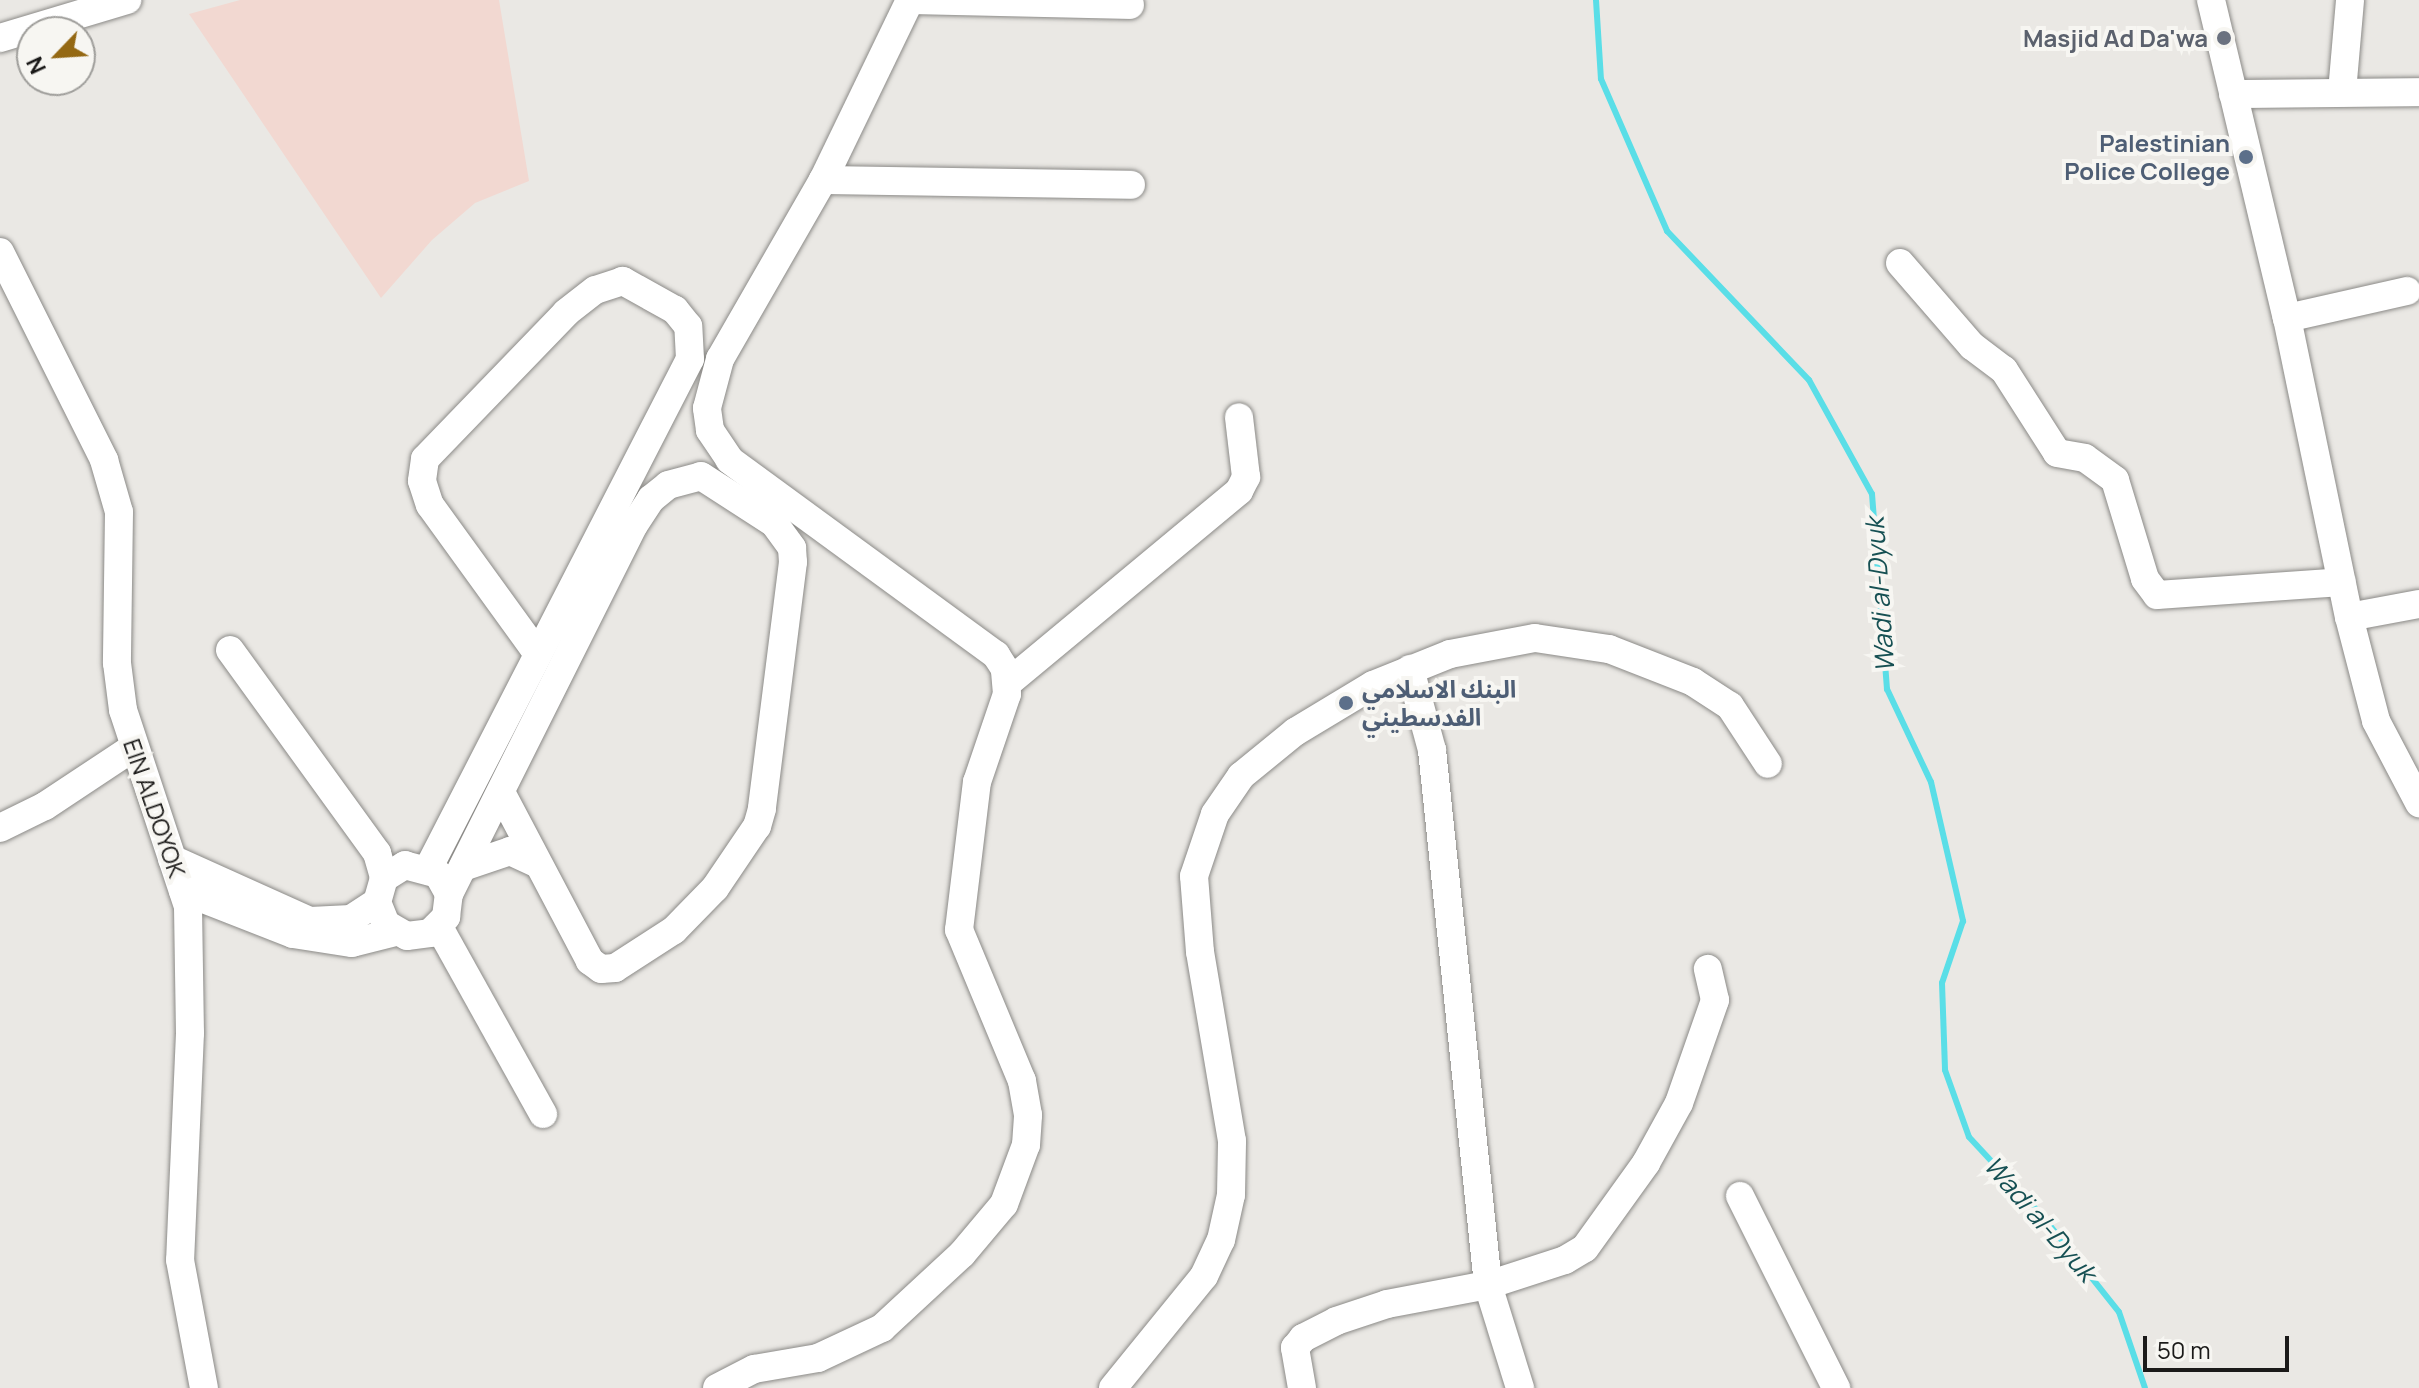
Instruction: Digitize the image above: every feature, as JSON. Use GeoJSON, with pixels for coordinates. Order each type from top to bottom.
{"type":"FeatureCollection","features":[{"type":"Feature","properties":{"kind":"street"},"geometry":{"type":"LineString","coordinates":[[0,38],[127,0]]}},
{"type":"Feature","properties":{"kind":"street"},"geometry":{"type":"LineString","coordinates":[[1009,682],[996,655],[730,460],[710,430],[710,389],[720,359],[823,180],[912,0],[1130,5]]}},
{"type":"Feature","properties":{"kind":"street"},"geometry":{"type":"LineString","coordinates":[[2211,0],[2287,318],[2349,617],[2376,721],[2419,803]]}},
{"type":"Feature","properties":{"kind":"street"},"geometry":{"type":"LineString","coordinates":[[2342,92],[2350,0]]}},
{"type":"Feature","properties":{"kind":"street"},"geometry":{"type":"LineString","coordinates":[[2233,94],[2419,92]]}},
{"type":"Feature","properties":{"kind":"street"},"geometry":{"type":"LineString","coordinates":[[823,180],[1131,185]]}},
{"type":"Feature","properties":{"kind":"street","name":"EIN ALDOYOK"},"geometry":{"type":"LineString","coordinates":[[0,252],[114,489],[120,543],[117,663],[134,747],[183,891],[190,929],[190,1033],[180,1260],[204,1388]]}},
{"type":"Feature","properties":{"kind":"street"},"geometry":{"type":"LineString","coordinates":[[1900,263],[1972,346],[2004,370],[2057,453],[2085,458],[2115,480],[2145,579],[2157,595],[2342,582]]}},
{"type":"Feature","properties":{"kind":"street"},"geometry":{"type":"LineString","coordinates":[[429,867],[690,359],[688,326],[675,310],[623,281],[595,290],[566,313],[425,459],[422,481],[430,505],[537,653]]}},
{"type":"Feature","properties":{"kind":"street"},"geometry":{"type":"LineString","coordinates":[[2287,318],[2407,291]]}},
{"type":"Feature","properties":{"kind":"street"},"geometry":{"type":"LineString","coordinates":[[717,1388],[754,1369],[851,1346],[882,1328],[962,1254],[1014,1187],[1028,1115],[1022,1081],[959,930],[977,782],[1009,682],[1239,491],[1246,477],[1239,417]]}},
{"type":"Feature","properties":{"kind":"street"},"geometry":{"type":"LineString","coordinates":[[501,792],[590,961],[601,969],[615,968],[674,930],[715,888],[747,842],[762,809],[793,562],[792,548],[774,523],[701,476],[668,485],[651,499],[501,792],[463,867],[449,894],[439,927],[543,1114]]}},
{"type":"Feature","properties":{"kind":"street"},"geometry":{"type":"LineString","coordinates":[[2349,617],[2419,604]]}},
{"type":"Feature","properties":{"kind":"street"},"geometry":{"type":"LineString","coordinates":[[1113,1388],[1204,1276],[1221,1240],[1231,1195],[1232,1141],[1194,894],[1203,840],[1227,793],[1273,749],[1331,708],[1410,669],[1516,639],[1559,638],[1598,646],[1666,668],[1730,706],[1768,764]]}},
{"type":"Feature","properties":{"kind":"street"},"geometry":{"type":"LineString","coordinates":[[230,650],[377,853],[386,924],[395,932]]}},
{"type":"Feature","properties":{"kind":"street"},"geometry":{"type":"LineString","coordinates":[[1410,669],[1432,750],[1488,1285],[1520,1388]]}},
{"type":"Feature","properties":{"kind":"street"},"geometry":{"type":"LineString","coordinates":[[0,828],[45,806],[134,747]]}},
{"type":"Feature","properties":{"kind":"street"},"geometry":{"type":"LineString","coordinates":[[463,867],[510,851],[538,864]]}},
{"type":"Feature","properties":{"kind":"street"},"geometry":{"type":"LineString","coordinates":[[172,859],[310,921],[351,919],[405,865],[429,867],[449,894]]}},
{"type":"Feature","properties":{"kind":"street"},"geometry":{"type":"LineString","coordinates":[[183,891],[293,934],[352,943],[395,932],[418,937],[439,927]]}},
{"type":"Feature","properties":{"kind":"street"},"geometry":{"type":"LineString","coordinates":[[1302,1388],[1295,1348],[1303,1338],[1387,1304],[1488,1285],[1565,1260],[1601,1231],[1646,1163],[1696,1062],[1715,1000],[1708,969]]}},
{"type":"Feature","properties":{"kind":"street"},"geometry":{"type":"LineString","coordinates":[[1740,1196],[1836,1388]]}},
{"type":"Feature","properties":{"kind":"shaded area"},"geometry":{"type":"Polygon","coordinates":[[[240,0],[499,0],[529,181],[475,203],[432,240],[381,298],[189,14],[240,0]]]}},
{"type":"Feature","properties":{"kind":"waterway","name":"Wadi al-Dyuk"},"geometry":{"type":"LineString","coordinates":[[1596,0],[1601,79],[1667,231],[1809,380],[1872,494],[1887,689],[1931,782],[1963,921],[1942,983],[1945,1070],[1969,1137],[2044,1218],[2119,1312],[2145,1388]]}},
{"type":"Feature","properties":{"kind":"place","name":"Masjid Ad Da'wa"},"geometry":{"type":"Point","coordinates":[2224,38]}},
{"type":"Feature","properties":{"kind":"place","name":"Palestinian Police College"},"geometry":{"type":"Point","coordinates":[2246,157]}},
{"type":"Feature","properties":{"kind":"place","name":"البنك الاسلامي الفدسطيني"},"geometry":{"type":"Point","coordinates":[1346,703]}}]}
